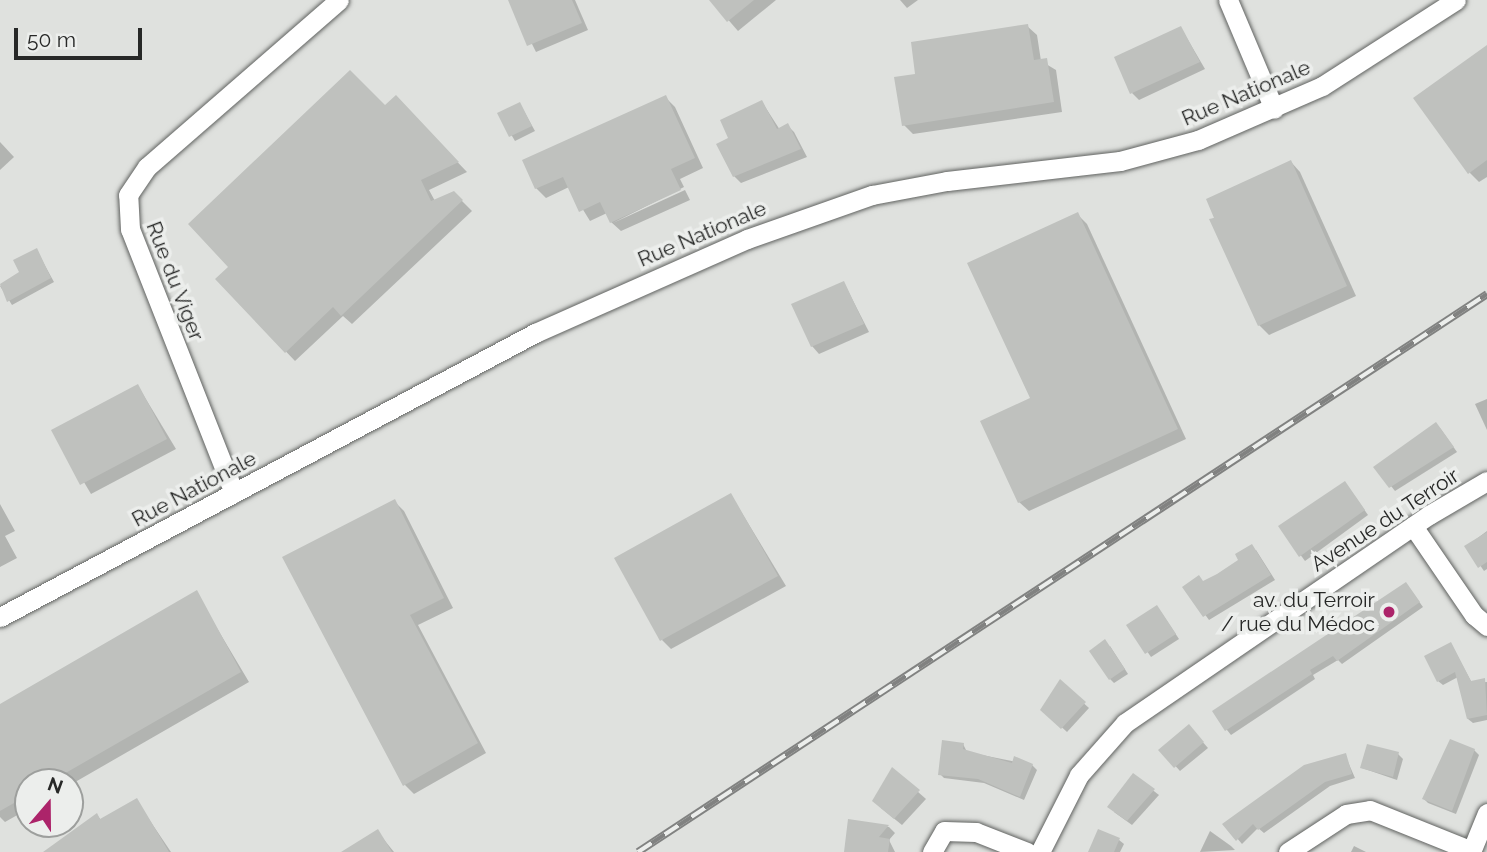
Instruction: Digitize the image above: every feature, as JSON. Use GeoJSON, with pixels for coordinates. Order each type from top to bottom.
{"type":"FeatureCollection","features":[{"type":"Feature","properties":{"kind":"street","name":"Rue du Viger"},"geometry":{"type":"LineString","coordinates":[[234,493],[130,229],[128,195],[147,167],[339,0]]}},
{"type":"Feature","properties":{"kind":"street"},"geometry":{"type":"LineString","coordinates":[[1228,0],[1274,109]]}},
{"type":"Feature","properties":{"kind":"street","name":"Rue Nationale"},"geometry":{"type":"LineString","coordinates":[[0,617],[535,333],[809,214],[920,185],[1091,166],[1153,155],[1274,109],[1348,71],[1456,0]]}},
{"type":"Feature","properties":{"kind":"street","name":"Avenue du Terroir"},"geometry":{"type":"LineString","coordinates":[[1040,852],[1079,775],[1125,723],[1413,526],[1487,481]]}},
{"type":"Feature","properties":{"kind":"street"},"geometry":{"type":"LineString","coordinates":[[1413,526],[1474,615],[1487,626]]}},
{"type":"Feature","properties":{"kind":"street"},"geometry":{"type":"LineString","coordinates":[[1289,852],[1346,814],[1370,810],[1472,852],[1487,813]]}},
{"type":"Feature","properties":{"kind":"street"},"geometry":{"type":"LineString","coordinates":[[932,852],[944,831],[955,831],[976,832],[1027,852]]}},
{"type":"Feature","properties":{"kind":"building"},"geometry":{"type":"Polygon","coordinates":[[[508,0],[572,0],[582,23],[527,46],[508,0]]]}},
{"type":"Feature","properties":{"kind":"building"},"geometry":{"type":"Polygon","coordinates":[[[709,0],[754,0],[727,22],[709,0]]]}},
{"type":"Feature","properties":{"kind":"building"},"geometry":{"type":"Polygon","coordinates":[[[1028,24],[1034,60],[1047,58],[1054,102],[902,126],[894,77],[915,74],[911,42],[1028,24]]]}},
{"type":"Feature","properties":{"kind":"building"},"geometry":{"type":"Polygon","coordinates":[[[1181,26],[1200,62],[1130,94],[1114,57],[1181,26]]]}},
{"type":"Feature","properties":{"kind":"building"},"geometry":{"type":"Polygon","coordinates":[[[1487,45],[1487,160],[1468,174],[1413,98],[1487,45]]]}},
{"type":"Feature","properties":{"kind":"building"},"geometry":{"type":"Polygon","coordinates":[[[350,70],[385,105],[396,95],[459,162],[421,180],[431,201],[454,191],[463,200],[341,316],[333,307],[285,353],[215,279],[228,267],[188,224],[350,70]]]}},
{"type":"Feature","properties":{"kind":"building"},"geometry":{"type":"Polygon","coordinates":[[[666,95],[695,158],[671,169],[681,190],[610,223],[600,202],[579,212],[563,177],[535,189],[522,160],[666,95]]]}},
{"type":"Feature","properties":{"kind":"building"},"geometry":{"type":"Polygon","coordinates":[[[762,100],[777,129],[788,123],[801,149],[733,177],[716,144],[728,138],[720,120],[762,100]]]}},
{"type":"Feature","properties":{"kind":"building"},"geometry":{"type":"Polygon","coordinates":[[[520,102],[532,126],[509,137],[497,113],[520,102]]]}},
{"type":"Feature","properties":{"kind":"building"},"geometry":{"type":"Polygon","coordinates":[[[1291,160],[1347,286],[1258,326],[1209,219],[1214,218],[1206,199],[1291,160]]]}},
{"type":"Feature","properties":{"kind":"building"},"geometry":{"type":"Polygon","coordinates":[[[1078,212],[1178,429],[1018,503],[980,421],[1030,398],[967,263],[1078,212]]]}},
{"type":"Feature","properties":{"kind":"building"},"geometry":{"type":"Polygon","coordinates":[[[37,248],[51,278],[7,302],[0,284],[19,272],[13,260],[37,248]]]}},
{"type":"Feature","properties":{"kind":"building"},"geometry":{"type":"Polygon","coordinates":[[[844,281],[864,324],[811,347],[791,304],[844,281]]]}},
{"type":"Feature","properties":{"kind":"building"},"geometry":{"type":"Polygon","coordinates":[[[138,384],[167,439],[80,485],[51,430],[138,384]]]}},
{"type":"Feature","properties":{"kind":"building"},"geometry":{"type":"Polygon","coordinates":[[[1436,422],[1454,447],[1389,488],[1373,467],[1436,422]]]}},
{"type":"Feature","properties":{"kind":"building"},"geometry":{"type":"Polygon","coordinates":[[[1345,481],[1365,510],[1299,557],[1278,526],[1345,481]]]}},
{"type":"Feature","properties":{"kind":"building"},"geometry":{"type":"Polygon","coordinates":[[[731,493],[778,576],[660,641],[614,558],[731,493]]]}},
{"type":"Feature","properties":{"kind":"building"},"geometry":{"type":"Polygon","coordinates":[[[395,499],[444,598],[410,615],[478,743],[403,786],[282,557],[395,499]]]}},
{"type":"Feature","properties":{"kind":"building"},"geometry":{"type":"Polygon","coordinates":[[[1487,532],[1487,562],[1478,568],[1464,546],[1487,532]]]}},
{"type":"Feature","properties":{"kind":"building"},"geometry":{"type":"Polygon","coordinates":[[[1252,544],[1271,575],[1203,617],[1182,587],[1199,575],[1203,581],[1217,574],[1238,560],[1235,554],[1252,544]]]}},
{"type":"Feature","properties":{"kind":"building"},"geometry":{"type":"Polygon","coordinates":[[[1406,582],[1420,602],[1337,661],[1333,656],[1310,670],[1312,674],[1225,731],[1212,711],[1406,582]]]}},
{"type":"Feature","properties":{"kind":"building"},"geometry":{"type":"Polygon","coordinates":[[[197,590],[241,672],[74,768],[14,768],[14,803],[0,811],[0,704],[197,590]]]}},
{"type":"Feature","properties":{"kind":"building"},"geometry":{"type":"Polygon","coordinates":[[[1157,605],[1176,634],[1145,654],[1126,625],[1157,605]]]}},
{"type":"Feature","properties":{"kind":"building"},"geometry":{"type":"Polygon","coordinates":[[[1105,639],[1125,669],[1109,680],[1089,651],[1105,639]]]}},
{"type":"Feature","properties":{"kind":"building"},"geometry":{"type":"Polygon","coordinates":[[[1451,642],[1471,681],[1485,678],[1487,715],[1467,719],[1455,672],[1437,682],[1424,656],[1451,642]]]}},
{"type":"Feature","properties":{"kind":"building"},"geometry":{"type":"Polygon","coordinates":[[[1060,679],[1086,702],[1061,729],[1040,710],[1060,679]]]}},
{"type":"Feature","properties":{"kind":"building"},"geometry":{"type":"Polygon","coordinates":[[[1189,724],[1204,742],[1174,768],[1158,750],[1189,724]]]}},
{"type":"Feature","properties":{"kind":"building"},"geometry":{"type":"Polygon","coordinates":[[[1450,739],[1475,749],[1452,811],[1422,799],[1450,739]]]}},
{"type":"Feature","properties":{"kind":"building"},"geometry":{"type":"Polygon","coordinates":[[[942,740],[964,743],[963,749],[1012,763],[1014,756],[1033,764],[1020,797],[978,779],[938,775],[942,740]]]}},
{"type":"Feature","properties":{"kind":"building"},"geometry":{"type":"Polygon","coordinates":[[[1367,744],[1399,752],[1393,777],[1360,768],[1367,744]]]}},
{"type":"Feature","properties":{"kind":"building"},"geometry":{"type":"Polygon","coordinates":[[[1346,753],[1352,774],[1325,782],[1258,830],[1253,824],[1236,841],[1222,824],[1304,765],[1346,753]]]}},
{"type":"Feature","properties":{"kind":"building"},"geometry":{"type":"Polygon","coordinates":[[[892,767],[920,790],[894,819],[872,801],[892,767]]]}},
{"type":"Feature","properties":{"kind":"building"},"geometry":{"type":"Polygon","coordinates":[[[1133,773],[1155,789],[1127,821],[1107,807],[1133,773]]]}},
{"type":"Feature","properties":{"kind":"building"},"geometry":{"type":"Polygon","coordinates":[[[137,798],[169,852],[43,852],[62,838],[84,838],[84,822],[97,813],[100,819],[137,798]]]}},
{"type":"Feature","properties":{"kind":"building"},"geometry":{"type":"Polygon","coordinates":[[[848,819],[889,825],[879,837],[890,839],[888,852],[844,852],[848,819]]]}},
{"type":"Feature","properties":{"kind":"building"},"geometry":{"type":"Polygon","coordinates":[[[378,829],[392,852],[341,852],[378,829]]]}},
{"type":"Feature","properties":{"kind":"building"},"geometry":{"type":"Polygon","coordinates":[[[1098,829],[1120,838],[1114,852],[1088,852],[1098,829]]]}},
{"type":"Feature","properties":{"kind":"railway"},"geometry":{"type":"LineString","coordinates":[[638,852],[1487,294]]}},
{"type":"Feature","properties":{"kind":"place","name":"av. du Terroir / rue du Médoc"},"geometry":{"type":"Point","coordinates":[1389,612]}}]}
